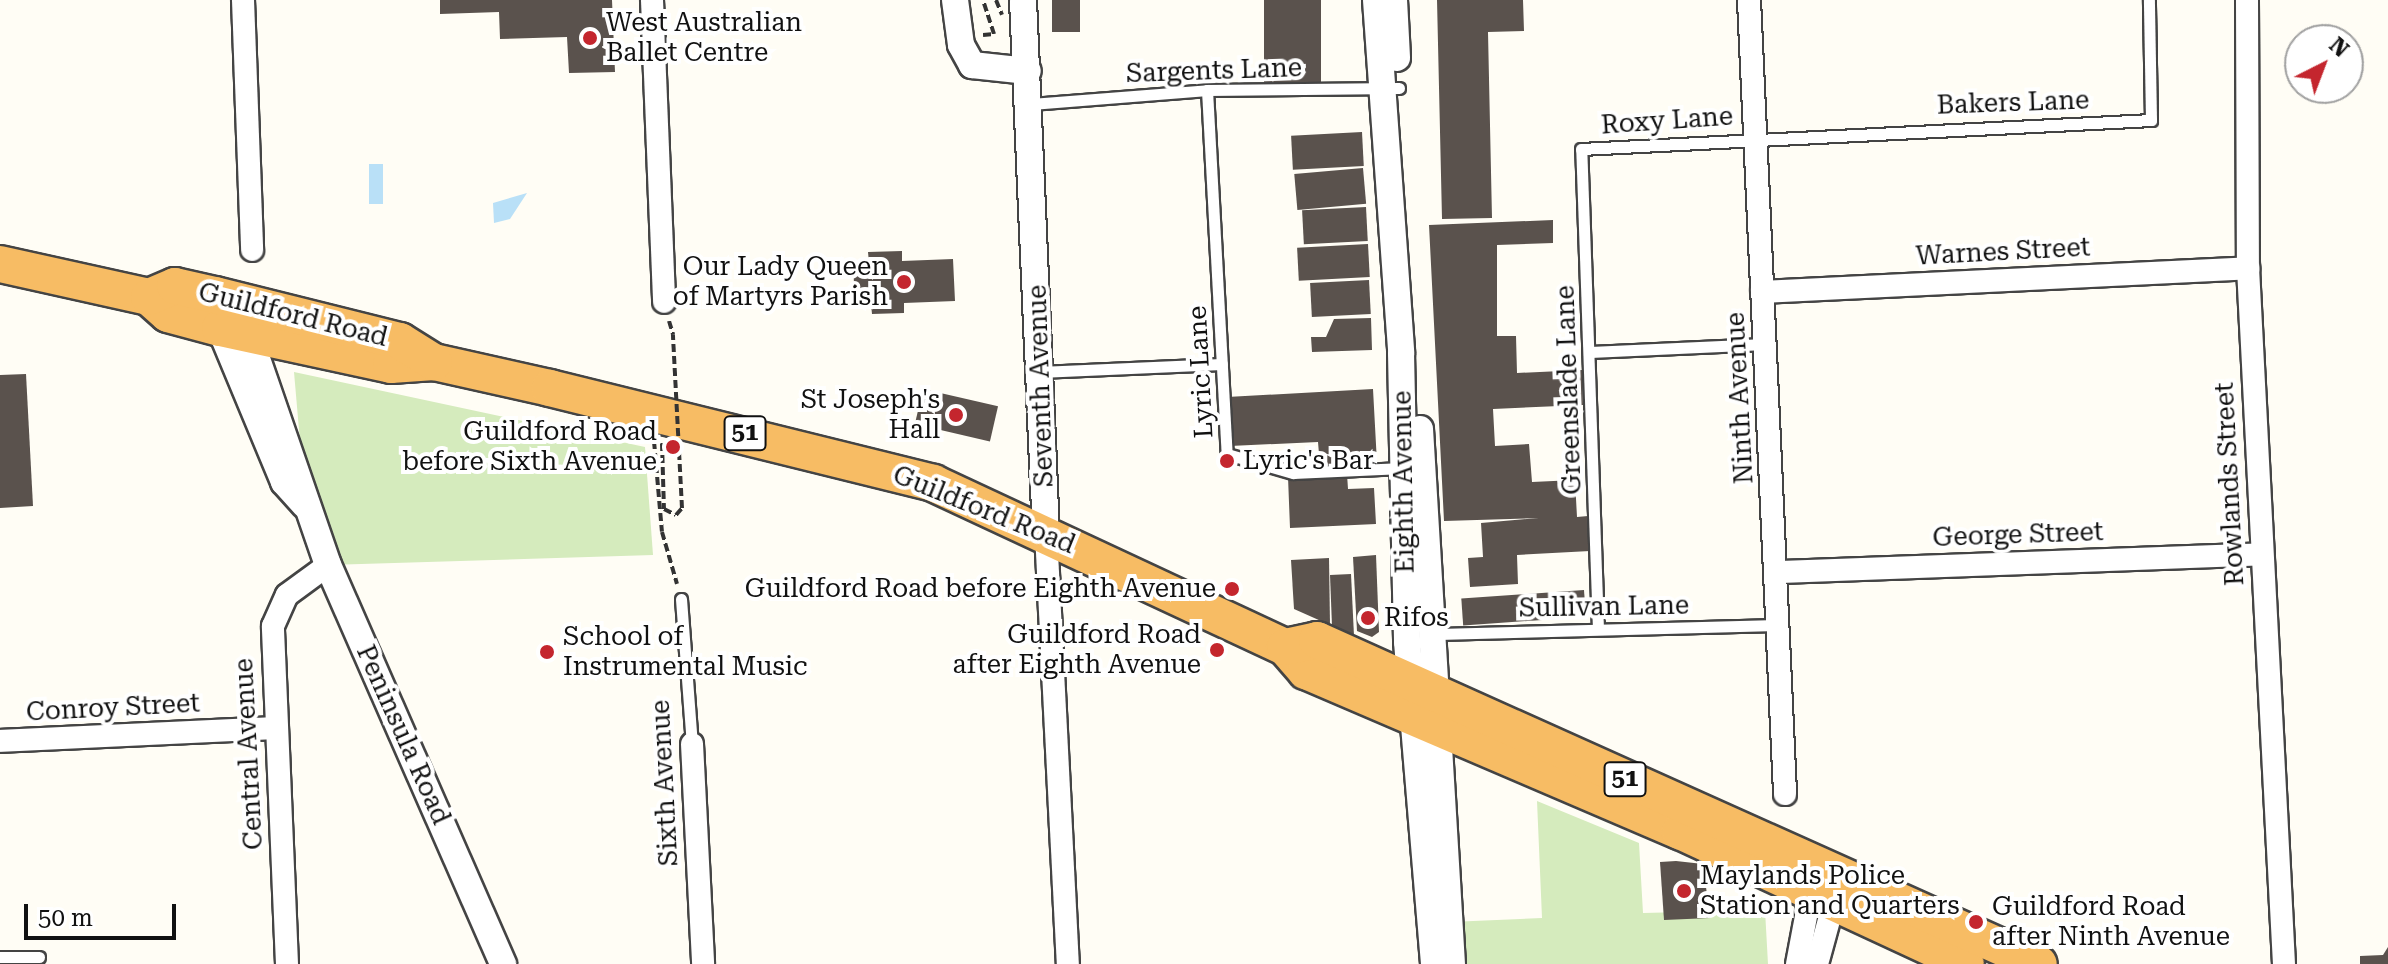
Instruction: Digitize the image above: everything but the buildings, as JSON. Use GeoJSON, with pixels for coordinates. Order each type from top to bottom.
{"type":"FeatureCollection","features":[{"type":"Feature","properties":{"kind":"highway","name":"Guildford Road"},"geometry":{"type":"LineString","coordinates":[[0,264],[149,297],[175,286],[228,319],[391,365],[434,362],[811,448],[933,483],[1046,533],[1285,647],[1317,640],[1423,706],[1826,882],[2039,964]]}},
{"type":"Feature","properties":{"kind":"highway","name":"Guildford Road"},"geometry":{"type":"LineString","coordinates":[[228,319],[400,341],[434,362]]}},
{"type":"Feature","properties":{"kind":"highway","name":"Guildford Road"},"geometry":{"type":"LineString","coordinates":[[1826,882],[1966,964]]}},
{"type":"Feature","properties":{"kind":"street"},"geometry":{"type":"LineString","coordinates":[[243,0],[252,250]]}},
{"type":"Feature","properties":{"kind":"street"},"geometry":{"type":"LineString","coordinates":[[652,0],[664,302]]}},
{"type":"Feature","properties":{"kind":"street"},"geometry":{"type":"LineString","coordinates":[[955,0],[961,45],[972,65],[1028,71]]}},
{"type":"Feature","properties":{"kind":"street","name":"Seventh Avenue"},"geometry":{"type":"LineString","coordinates":[[1023,0],[1031,104],[1039,372],[1068,964]]}},
{"type":"Feature","properties":{"kind":"street","name":"Eighth Avenue"},"geometry":{"type":"LineString","coordinates":[[1376,0],[1391,89]]}},
{"type":"Feature","properties":{"kind":"street","name":"Eighth Avenue"},"geometry":{"type":"LineString","coordinates":[[1394,0],[1391,89],[1414,467],[1428,634],[1423,706],[1452,964]]}},
{"type":"Feature","properties":{"kind":"street","name":"Ninth Avenue"},"geometry":{"type":"LineString","coordinates":[[1749,0],[1781,625],[1785,794]]}},
{"type":"Feature","properties":{"kind":"street","name":"Rowlands Street"},"geometry":{"type":"LineString","coordinates":[[2247,0],[2248,268],[2260,554],[2284,964]]}},
{"type":"Feature","properties":{"kind":"street","name":"Warnes Street"},"geometry":{"type":"LineString","coordinates":[[1762,292],[2248,268]]}},
{"type":"Feature","properties":{"kind":"street","name":"Peninsula Road"},"geometry":{"type":"LineString","coordinates":[[228,319],[303,476],[305,505],[328,565],[503,964]]}},
{"type":"Feature","properties":{"kind":"street","name":"Eighth Avenue"},"geometry":{"type":"LineString","coordinates":[[1414,467],[1434,964]]}},
{"type":"Feature","properties":{"kind":"street","name":"George Street"},"geometry":{"type":"LineString","coordinates":[[1778,572],[2260,554]]}},
{"type":"Feature","properties":{"kind":"street","name":"Central Avenue"},"geometry":{"type":"LineString","coordinates":[[287,964],[273,626],[287,595],[328,565]]}},
{"type":"Feature","properties":{"kind":"street","name":"Conroy Street"},"geometry":{"type":"LineString","coordinates":[[0,741],[276,728]]}},
{"type":"Feature","properties":{"kind":"street","name":"Sixth Avenue"},"geometry":{"type":"LineString","coordinates":[[692,744],[703,964]]}},
{"type":"Feature","properties":{"kind":"street"},"geometry":{"type":"LineString","coordinates":[[1797,964],[1826,882]]}},
{"type":"Feature","properties":{"kind":"street"},"geometry":{"type":"LineString","coordinates":[[1817,964],[1826,882]]}},
{"type":"Feature","properties":{"kind":"lane","name":"Bakers Lane"},"geometry":{"type":"LineString","coordinates":[[1756,136],[2151,120],[2149,0]]}},
{"type":"Feature","properties":{"kind":"lane","name":"Sargents Lane"},"geometry":{"type":"LineString","coordinates":[[1031,104],[1207,90],[1391,89]]}},
{"type":"Feature","properties":{"kind":"lane","name":"Lyric Lane"},"geometry":{"type":"LineString","coordinates":[[1207,90],[1227,454],[1293,473],[1414,467]]}},
{"type":"Feature","properties":{"kind":"lane","name":"Roxy Lane"},"geometry":{"type":"LineString","coordinates":[[1581,149],[1756,136]]}},
{"type":"Feature","properties":{"kind":"lane","name":"Greenslade Lane"},"geometry":{"type":"LineString","coordinates":[[1581,149],[1598,629]]}},
{"type":"Feature","properties":{"kind":"lane"},"geometry":{"type":"LineString","coordinates":[[1590,352],[1765,344]]}},
{"type":"Feature","properties":{"kind":"lane"},"geometry":{"type":"LineString","coordinates":[[1039,372],[1222,364]]}},
{"type":"Feature","properties":{"kind":"lane","name":"Sixth Avenue"},"geometry":{"type":"LineString","coordinates":[[681,599],[692,744]]}},
{"type":"Feature","properties":{"kind":"lane","name":"Sullivan Lane"},"geometry":{"type":"LineString","coordinates":[[1428,634],[1781,625]]}},
{"type":"Feature","properties":{"kind":"lane"},"geometry":{"type":"LineString","coordinates":[[0,957],[39,957]]}},
{"type":"Feature","properties":{"kind":"path"},"geometry":{"type":"LineString","coordinates":[[662,443],[664,509],[676,515],[682,508],[673,334]]}},
{"type":"Feature","properties":{"kind":"path"},"geometry":{"type":"LineString","coordinates":[[654,441],[662,532],[681,599]]}},
{"type":"Feature","properties":{"kind":"green space"},"geometry":{"type":"Polygon","coordinates":[[[294,372],[645,447],[653,555],[328,565],[303,476],[294,372]]]}},
{"type":"Feature","properties":{"kind":"green space"},"geometry":{"type":"Polygon","coordinates":[[[1537,801],[1639,843],[1643,913],[1765,910],[1768,964],[1452,964],[1450,922],[1542,918],[1537,801]]]}},
{"type":"Feature","properties":{"kind":"water"},"geometry":{"type":"Polygon","coordinates":[[[369,164],[383,164],[383,204],[369,204],[369,164]]]}},
{"type":"Feature","properties":{"kind":"water"},"geometry":{"type":"Polygon","coordinates":[[[527,193],[510,219],[494,223],[493,203],[527,193]]]}},
{"type":"Feature","properties":{"kind":"place","name":"West Australian Ballet Centre"},"geometry":{"type":"Point","coordinates":[590,38]}},
{"type":"Feature","properties":{"kind":"place","name":"Our Lady Queen of Martyrs Parish"},"geometry":{"type":"Point","coordinates":[904,282]}},
{"type":"Feature","properties":{"kind":"place","name":"St Joseph's Hall"},"geometry":{"type":"Point","coordinates":[956,415]}},
{"type":"Feature","properties":{"kind":"place","name":"Guildford Road before Sixth Avenue"},"geometry":{"type":"Point","coordinates":[673,447]}},
{"type":"Feature","properties":{"kind":"place","name":"Lyric's Bar"},"geometry":{"type":"Point","coordinates":[1227,461]}},
{"type":"Feature","properties":{"kind":"place","name":"Guildford Road before Eighth Avenue"},"geometry":{"type":"Point","coordinates":[1232,589]}},
{"type":"Feature","properties":{"kind":"place","name":"Rifos"},"geometry":{"type":"Point","coordinates":[1368,618]}},
{"type":"Feature","properties":{"kind":"place","name":"Guildford Road after Eighth Avenue"},"geometry":{"type":"Point","coordinates":[1217,650]}},
{"type":"Feature","properties":{"kind":"place","name":"School of Instrumental Music"},"geometry":{"type":"Point","coordinates":[547,652]}},
{"type":"Feature","properties":{"kind":"place","name":"Maylands Police Station and Quarters"},"geometry":{"type":"Point","coordinates":[1684,891]}},
{"type":"Feature","properties":{"kind":"place","name":"Guildford Road after Ninth Avenue"},"geometry":{"type":"Point","coordinates":[1976,922]}}]}
